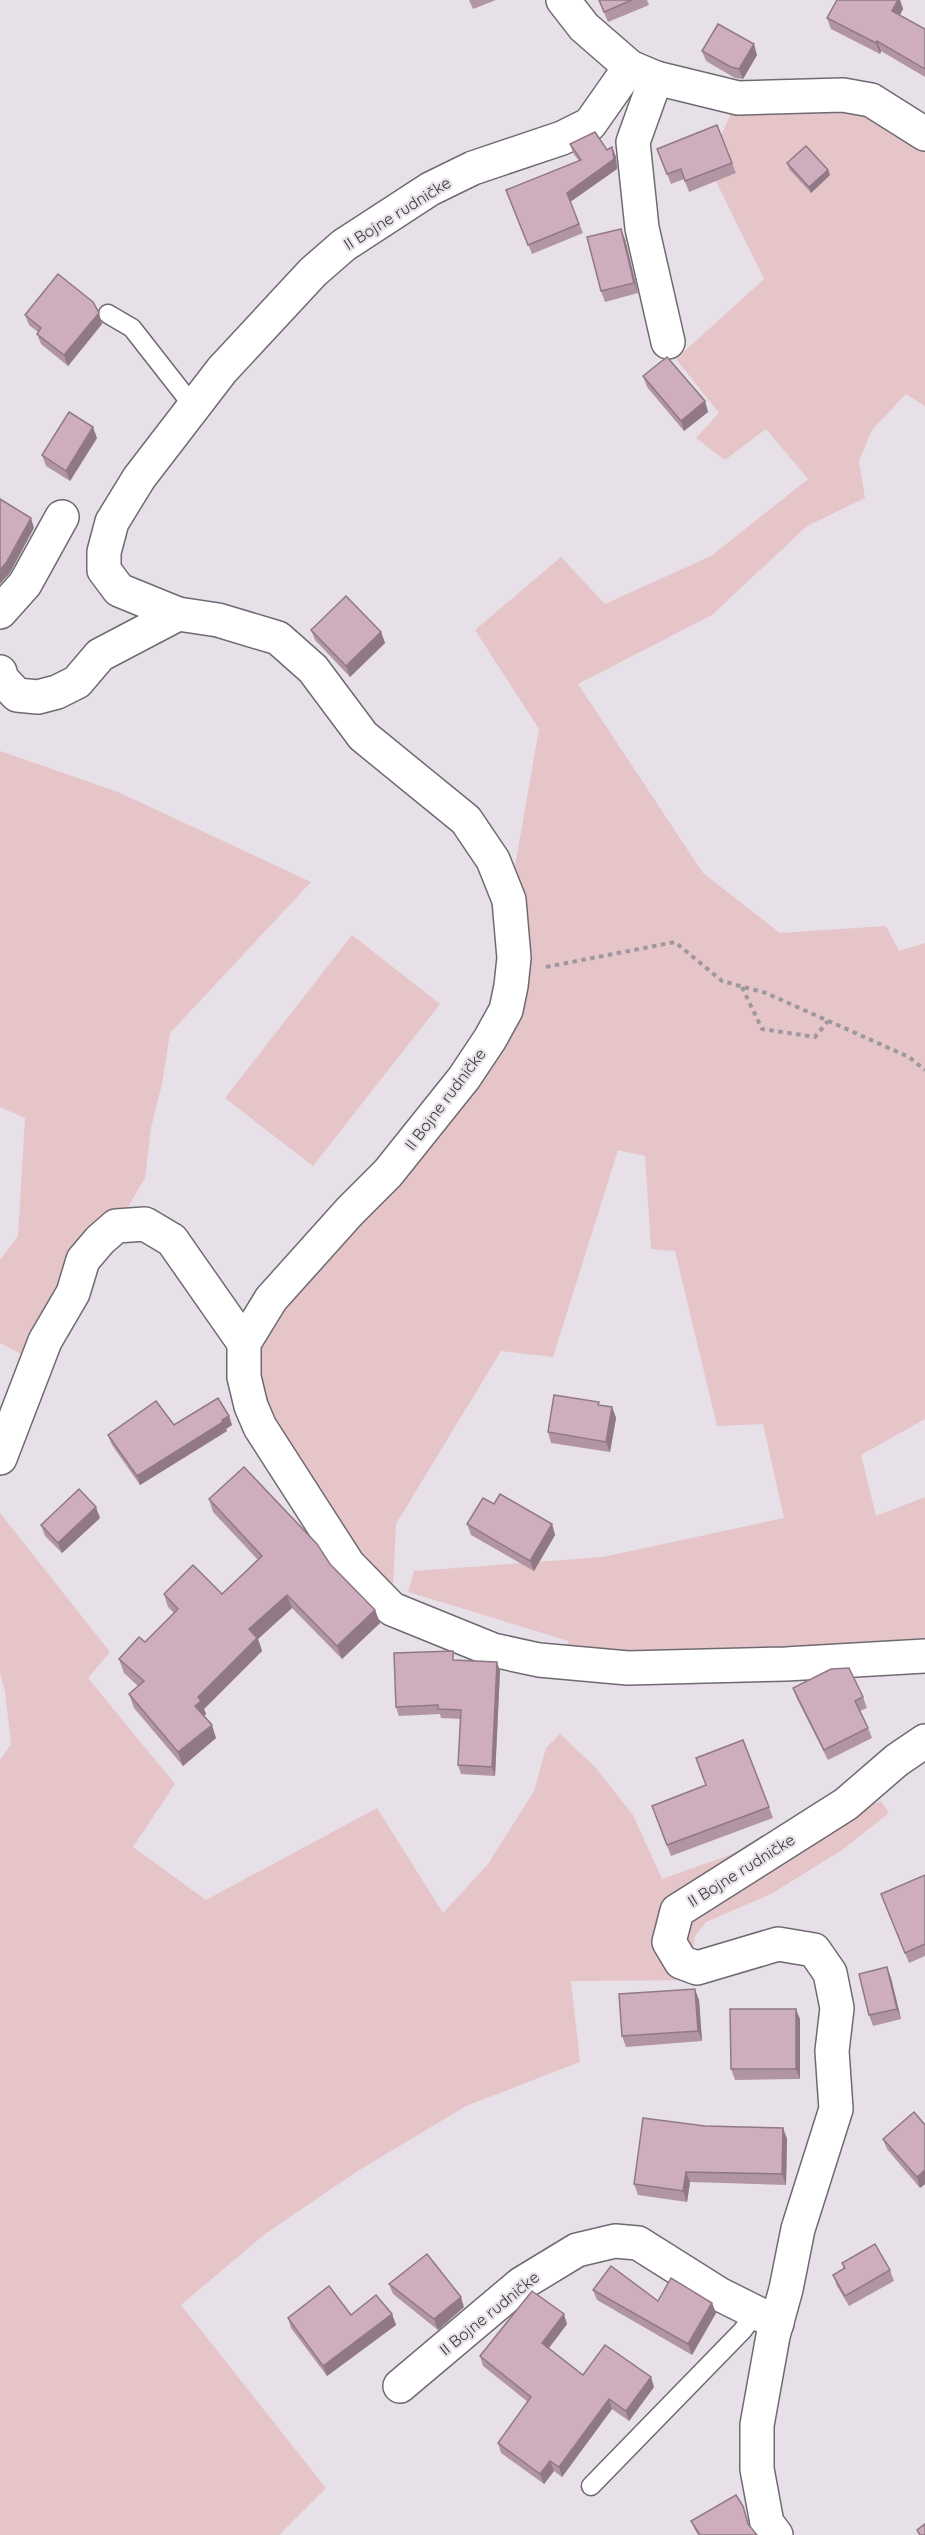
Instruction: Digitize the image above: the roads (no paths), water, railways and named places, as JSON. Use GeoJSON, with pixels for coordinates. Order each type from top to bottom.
{"type":"FeatureCollection","features":[{"type":"Feature","properties":{"kind":"street"},"geometry":{"type":"LineString","coordinates":[[563,0],[584,27],[643,73],[738,98],[843,95],[871,100],[925,134]]}},
{"type":"Feature","properties":{"kind":"street"},"geometry":{"type":"LineString","coordinates":[[643,73],[633,142],[642,228],[668,342]]}},
{"type":"Feature","properties":{"kind":"street","name":"II Bojne rudničke"},"geometry":{"type":"LineString","coordinates":[[244,1343],[271,1299],[350,1211],[388,1173],[464,1078],[506,1010],[514,958],[509,900],[493,860],[466,820],[363,736],[313,669],[278,638],[218,620],[178,614],[119,590],[104,570],[104,552],[112,522],[139,478],[222,370],[313,272],[344,245],[430,189],[473,168],[562,138],[590,124],[643,73]]}},
{"type":"Feature","properties":{"kind":"street"},"geometry":{"type":"LineString","coordinates":[[0,612],[25,584],[62,517]]}},
{"type":"Feature","properties":{"kind":"street"},"geometry":{"type":"LineString","coordinates":[[0,672],[17,695],[38,697],[57,692],[77,682],[100,655],[178,614]]}},
{"type":"Feature","properties":{"kind":"street"},"geometry":{"type":"LineString","coordinates":[[0,1458],[45,1341],[73,1293],[83,1260],[116,1226],[145,1224],[172,1240],[244,1343],[244,1377],[251,1406],[260,1427],[348,1564],[392,1610],[493,1650],[539,1660],[628,1668],[786,1664],[925,1656]]}},
{"type":"Feature","properties":{"kind":"street","name":"II Bojne rudničke"},"geometry":{"type":"LineString","coordinates":[[776,2535],[767,2523],[757,2469],[757,2425],[766,2318],[798,2229],[836,2109],[832,2050],[837,2008],[830,1973],[814,1950],[778,1944],[697,1968],[681,1962],[669,1942],[677,1911],[846,1804],[897,1760],[925,1741]]}},
{"type":"Feature","properties":{"kind":"street","name":"II Bojne rudničke"},"geometry":{"type":"LineString","coordinates":[[400,2386],[521,2284],[577,2250],[615,2241],[638,2243],[719,2294],[766,2318]]}},
{"type":"Feature","properties":{"kind":"lane"},"geometry":{"type":"LineString","coordinates":[[108,314],[132,328],[193,406]]}},
{"type":"Feature","properties":{"kind":"lane"},"geometry":{"type":"LineString","coordinates":[[591,2486],[742,2331],[766,2318]]}}]}
